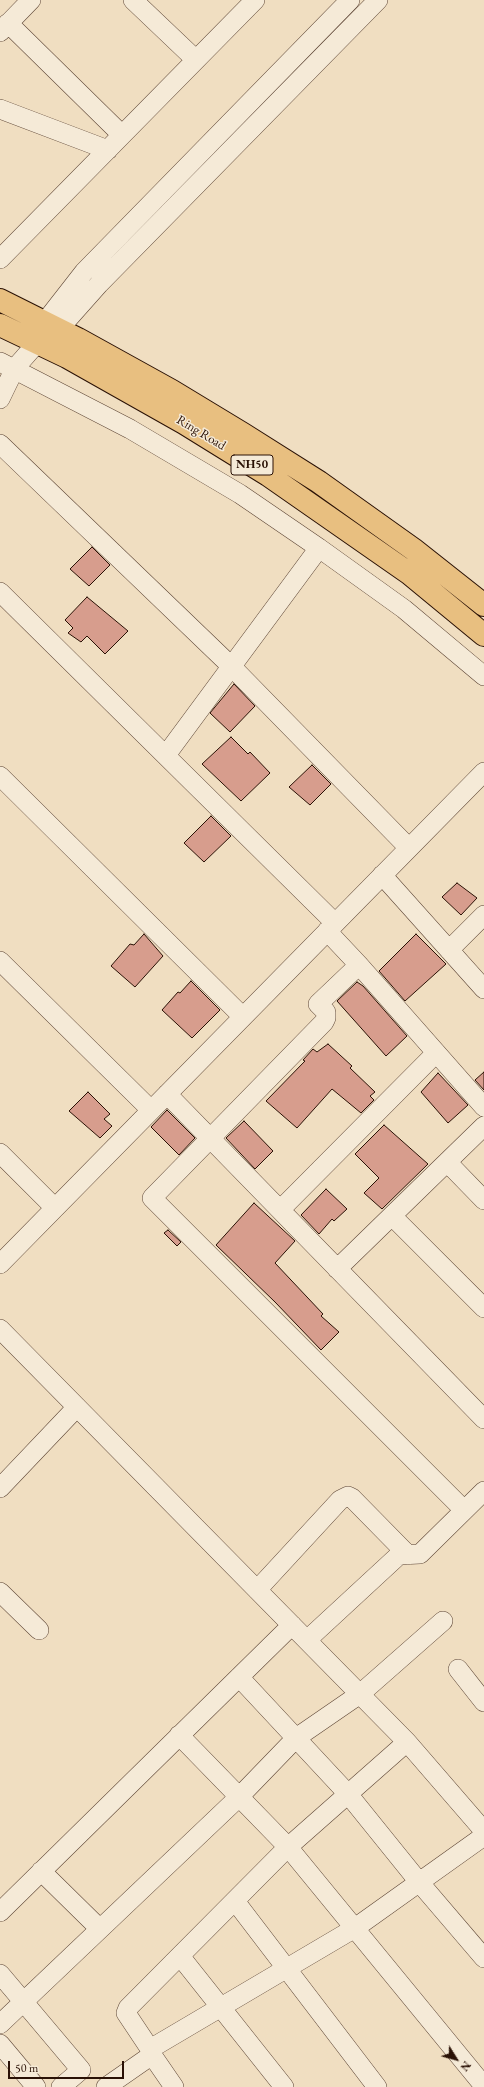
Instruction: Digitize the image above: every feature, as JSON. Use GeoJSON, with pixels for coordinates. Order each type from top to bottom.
{"type":"FeatureCollection","features":[{"type":"Feature","properties":{"kind":"highway","name":"Ring Road"},"geometry":{"type":"LineString","coordinates":[[0,300],[52,326],[172,391],[313,478],[413,549],[484,605]]}},
{"type":"Feature","properties":{"kind":"highway","name":"Ring Road"},"geometry":{"type":"LineString","coordinates":[[0,325],[38,343],[184,423],[268,475],[410,574],[484,635]]}},
{"type":"Feature","properties":{"kind":"street"},"geometry":{"type":"LineString","coordinates":[[31,0],[4,28],[122,135]]}},
{"type":"Feature","properties":{"kind":"street"},"geometry":{"type":"LineString","coordinates":[[132,0],[196,60]]}},
{"type":"Feature","properties":{"kind":"street"},"geometry":{"type":"LineString","coordinates":[[0,260],[256,0]]}},
{"type":"Feature","properties":{"kind":"street"},"geometry":{"type":"LineString","coordinates":[[52,326],[84,272],[350,0]]}},
{"type":"Feature","properties":{"kind":"street"},"geometry":{"type":"LineString","coordinates":[[0,399],[8,365],[38,343],[52,326],[99,284],[378,0]]}},
{"type":"Feature","properties":{"kind":"street"},"geometry":{"type":"LineString","coordinates":[[0,109],[108,150]]}},
{"type":"Feature","properties":{"kind":"street"},"geometry":{"type":"LineString","coordinates":[[8,365],[130,429],[240,494],[404,609],[484,676]]}},
{"type":"Feature","properties":{"kind":"street"},"geometry":{"type":"LineString","coordinates":[[0,444],[232,667],[409,848]]}},
{"type":"Feature","properties":{"kind":"street"},"geometry":{"type":"LineString","coordinates":[[166,755],[319,548]]}},
{"type":"Feature","properties":{"kind":"street"},"geometry":{"type":"LineString","coordinates":[[0,592],[166,755],[331,927],[360,965],[484,1107]]}},
{"type":"Feature","properties":{"kind":"street"},"geometry":{"type":"LineString","coordinates":[[0,1264],[484,772]]}},
{"type":"Feature","properties":{"kind":"street"},"geometry":{"type":"LineString","coordinates":[[0,776],[243,1017]]}},
{"type":"Feature","properties":{"kind":"street"},"geometry":{"type":"LineString","coordinates":[[382,875],[484,989]]}},
{"type":"Feature","properties":{"kind":"street"},"geometry":{"type":"LineString","coordinates":[[449,950],[484,915]]}},
{"type":"Feature","properties":{"kind":"street"},"geometry":{"type":"LineString","coordinates":[[0,962],[151,1110]]}},
{"type":"Feature","properties":{"kind":"street"},"geometry":{"type":"LineString","coordinates":[[360,965],[318,1004],[326,1012],[324,1022],[152,1198],[464,1510]]}},
{"type":"Feature","properties":{"kind":"street"},"geometry":{"type":"LineString","coordinates":[[280,1210],[436,1053]]}},
{"type":"Feature","properties":{"kind":"street"},"geometry":{"type":"LineString","coordinates":[[167,1094],[484,1419]]}},
{"type":"Feature","properties":{"kind":"street"},"geometry":{"type":"LineString","coordinates":[[337,1269],[484,1126]]}},
{"type":"Feature","properties":{"kind":"street"},"geometry":{"type":"LineString","coordinates":[[0,1153],[51,1212]]}},
{"type":"Feature","properties":{"kind":"street"},"geometry":{"type":"LineString","coordinates":[[447,1162],[484,1200]]}},
{"type":"Feature","properties":{"kind":"street"},"geometry":{"type":"LineString","coordinates":[[0,1170],[51,1212]]}},
{"type":"Feature","properties":{"kind":"street"},"geometry":{"type":"LineString","coordinates":[[392,1216],[484,1308]]}},
{"type":"Feature","properties":{"kind":"street"},"geometry":{"type":"LineString","coordinates":[[0,1329],[407,1742],[484,1831]]}},
{"type":"Feature","properties":{"kind":"street"},"geometry":{"type":"LineString","coordinates":[[0,1488],[77,1407]]}},
{"type":"Feature","properties":{"kind":"street"},"geometry":{"type":"LineString","coordinates":[[307,1640],[399,1555],[420,1554],[484,1491]]}},
{"type":"Feature","properties":{"kind":"street"},"geometry":{"type":"LineString","coordinates":[[258,1590],[340,1500],[348,1496],[352,1498],[408,1555]]}},
{"type":"Feature","properties":{"kind":"street"},"geometry":{"type":"LineString","coordinates":[[0,1592],[40,1630]]}},
{"type":"Feature","properties":{"kind":"street"},"geometry":{"type":"LineString","coordinates":[[0,2024],[239,1797],[296,1738],[360,1694],[443,1621]]}},
{"type":"Feature","properties":{"kind":"street"},"geometry":{"type":"LineString","coordinates":[[0,1912],[292,1625]]}},
{"type":"Feature","properties":{"kind":"street"},"geometry":{"type":"LineString","coordinates":[[458,1669],[484,1702]]}},
{"type":"Feature","properties":{"kind":"street"},"geometry":{"type":"LineString","coordinates":[[238,1677],[348,1794],[419,1882],[484,1958]]}},
{"type":"Feature","properties":{"kind":"street"},"geometry":{"type":"LineString","coordinates":[[179,1735],[288,1846],[484,2086]]}},
{"type":"Feature","properties":{"kind":"street"},"geometry":{"type":"LineString","coordinates":[[174,2087],[126,2012],[288,1846],[407,1742]]}},
{"type":"Feature","properties":{"kind":"street"},"geometry":{"type":"LineString","coordinates":[[106,2087],[151,2052],[286,1968],[355,1928],[484,1836]]}},
{"type":"Feature","properties":{"kind":"street"},"geometry":{"type":"LineString","coordinates":[[42,1871],[100,1929]]}},
{"type":"Feature","properties":{"kind":"street"},"geometry":{"type":"LineString","coordinates":[[235,1900],[377,2087]]}},
{"type":"Feature","properties":{"kind":"street"},"geometry":{"type":"LineString","coordinates":[[180,1956],[284,2087]]}},
{"type":"Feature","properties":{"kind":"street"},"geometry":{"type":"LineString","coordinates":[[0,1974],[81,2070],[60,2087]]}},
{"type":"Feature","properties":{"kind":"street"},"geometry":{"type":"LineString","coordinates":[[0,2044],[36,2087]]}},
{"type":"Feature","properties":{"kind":"building"},"geometry":{"type":"Polygon","coordinates":[[[92,547],[110,565],[89,586],[70,569],[92,547]]]}},
{"type":"Feature","properties":{"kind":"building"},"geometry":{"type":"Polygon","coordinates":[[[87,597],[128,631],[105,654],[87,636],[81,642],[68,633],[73,628],[65,620],[87,597]]]}},
{"type":"Feature","properties":{"kind":"building"},"geometry":{"type":"Polygon","coordinates":[[[234,684],[255,706],[230,732],[210,713],[234,684]]]}},
{"type":"Feature","properties":{"kind":"building"},"geometry":{"type":"Polygon","coordinates":[[[231,737],[248,754],[250,752],[270,773],[241,801],[202,764],[231,737]]]}},
{"type":"Feature","properties":{"kind":"building"},"geometry":{"type":"Polygon","coordinates":[[[312,765],[331,784],[310,805],[289,787],[312,765]]]}},
{"type":"Feature","properties":{"kind":"building"},"geometry":{"type":"Polygon","coordinates":[[[211,816],[231,836],[204,862],[184,843],[211,816]]]}},
{"type":"Feature","properties":{"kind":"building"},"geometry":{"type":"Polygon","coordinates":[[[457,883],[477,898],[461,915],[442,897],[457,883]]]}},
{"type":"Feature","properties":{"kind":"building"},"geometry":{"type":"Polygon","coordinates":[[[144,934],[163,956],[135,987],[111,966],[130,944],[134,945],[144,934]]]}},
{"type":"Feature","properties":{"kind":"building"},"geometry":{"type":"Polygon","coordinates":[[[416,934],[446,964],[405,1001],[379,971],[416,934]]]}},
{"type":"Feature","properties":{"kind":"building"},"geometry":{"type":"Polygon","coordinates":[[[191,981],[220,1010],[192,1038],[162,1010],[178,992],[180,993],[191,981]]]}},
{"type":"Feature","properties":{"kind":"building"},"geometry":{"type":"Polygon","coordinates":[[[357,982],[363,986],[407,1036],[386,1056],[337,1001],[357,982]]]}},
{"type":"Feature","properties":{"kind":"building"},"geometry":{"type":"Polygon","coordinates":[[[328,1044],[352,1066],[350,1068],[375,1092],[370,1096],[374,1100],[361,1113],[332,1089],[297,1128],[266,1101],[305,1061],[303,1060],[313,1049],[317,1052],[328,1044]]]}},
{"type":"Feature","properties":{"kind":"building"},"geometry":{"type":"Polygon","coordinates":[[[484,1072],[484,1090],[475,1080],[484,1072]]]}},
{"type":"Feature","properties":{"kind":"building"},"geometry":{"type":"Polygon","coordinates":[[[438,1073],[468,1105],[448,1123],[421,1092],[438,1073]]]}},
{"type":"Feature","properties":{"kind":"building"},"geometry":{"type":"Polygon","coordinates":[[[88,1092],[110,1114],[104,1119],[112,1126],[100,1138],[69,1111],[88,1092]]]}},
{"type":"Feature","properties":{"kind":"building"},"geometry":{"type":"Polygon","coordinates":[[[167,1110],[195,1138],[179,1155],[151,1127],[167,1110]]]}},
{"type":"Feature","properties":{"kind":"building"},"geometry":{"type":"Polygon","coordinates":[[[244,1121],[273,1151],[255,1169],[226,1138],[244,1121]]]}},
{"type":"Feature","properties":{"kind":"building"},"geometry":{"type":"Polygon","coordinates":[[[384,1125],[428,1164],[382,1209],[364,1193],[379,1178],[355,1154],[384,1125]]]}},
{"type":"Feature","properties":{"kind":"building"},"geometry":{"type":"Polygon","coordinates":[[[326,1189],[347,1209],[334,1221],[332,1219],[319,1234],[301,1215],[326,1189]]]}},
{"type":"Feature","properties":{"kind":"building"},"geometry":{"type":"Polygon","coordinates":[[[254,1203],[295,1241],[275,1263],[323,1314],[321,1316],[339,1332],[321,1350],[275,1302],[216,1245],[254,1203]]]}},
{"type":"Feature","properties":{"kind":"building"},"geometry":{"type":"Polygon","coordinates":[[[168,1230],[181,1242],[177,1246],[164,1233],[168,1230]]]}}]}
